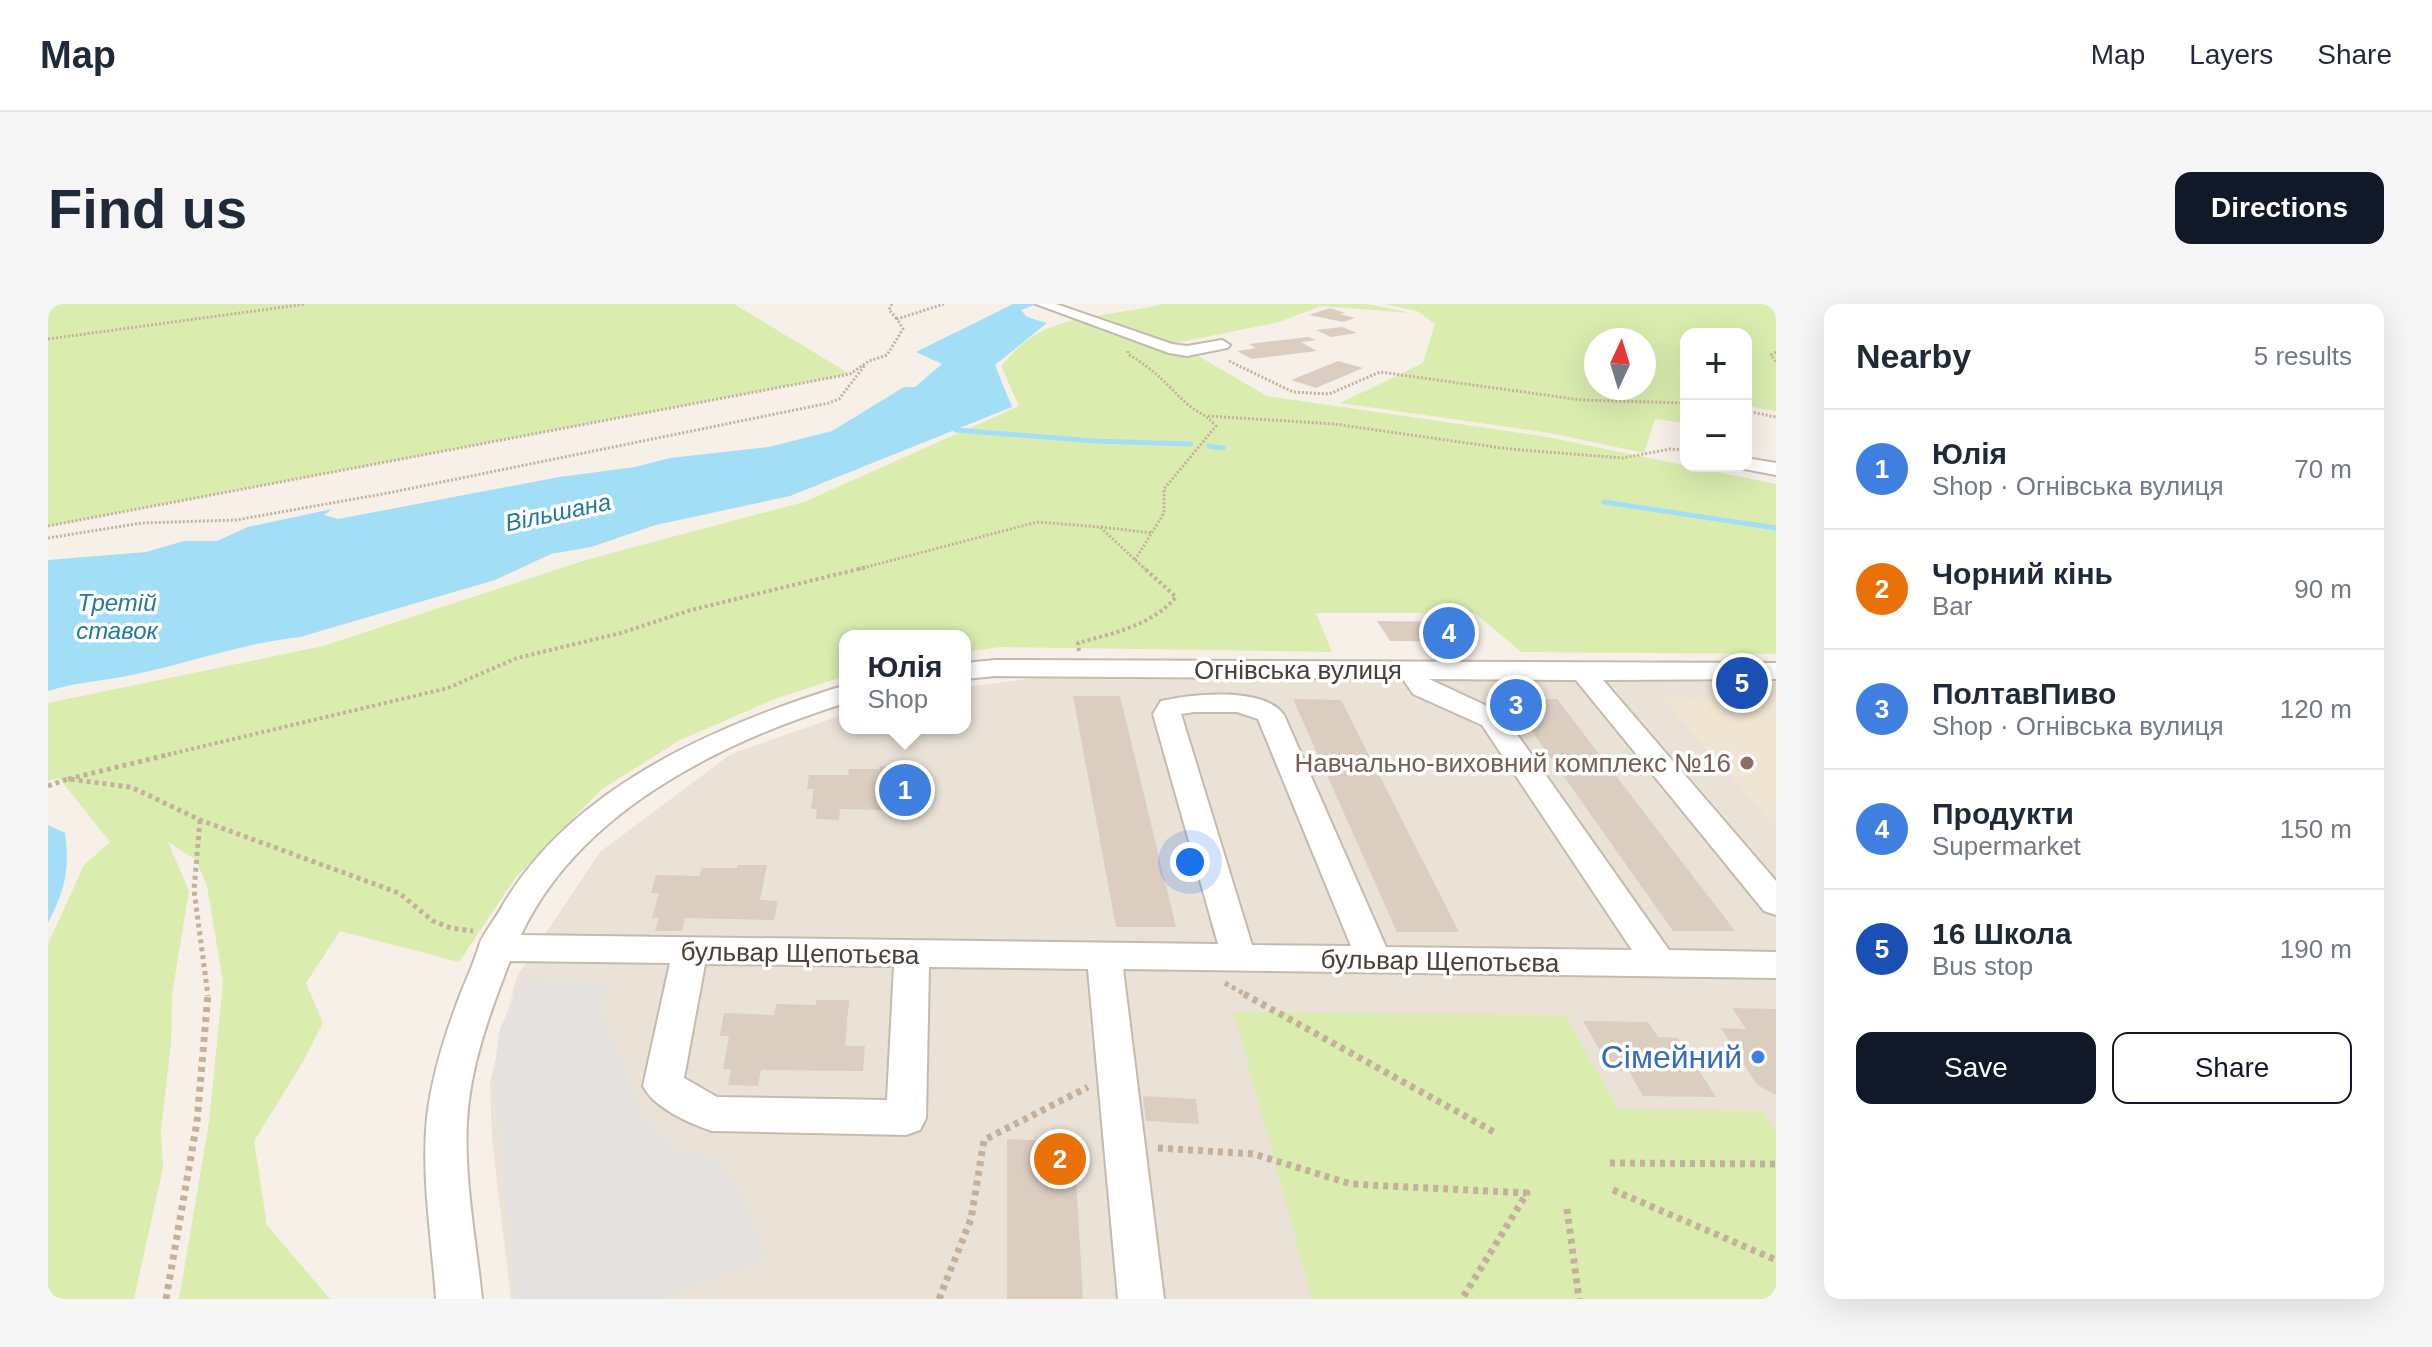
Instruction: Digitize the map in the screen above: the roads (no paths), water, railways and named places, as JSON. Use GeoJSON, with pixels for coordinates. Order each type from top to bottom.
{"type":"FeatureCollection","features":[{"type":"Feature","properties":{"kind":"street"},"geometry":{"type":"LineString","coordinates":[[1043,304],[1169,348],[1202,350],[1222,345]]}},
{"type":"Feature","properties":{"kind":"street"},"geometry":{"type":"LineString","coordinates":[[1752,448],[1776,451]]}},
{"type":"Feature","properties":{"kind":"street"},"geometry":{"type":"LineString","coordinates":[[1752,465],[1776,469]]}},
{"type":"Feature","properties":{"kind":"street","name":"Огнівська вулиця"},"geometry":{"type":"LineString","coordinates":[[971,670],[1081,668],[1776,671]]}},
{"type":"Feature","properties":{"kind":"street"},"geometry":{"type":"LineString","coordinates":[[1204,669],[1216,704]]}},
{"type":"Feature","properties":{"kind":"street"},"geometry":{"type":"LineString","coordinates":[[1411,671],[1422,688],[1492,719],[1659,963]]}},
{"type":"Feature","properties":{"kind":"street"},"geometry":{"type":"LineString","coordinates":[[1583,672],[1776,903]]}},
{"type":"Feature","properties":{"kind":"street"},"geometry":{"type":"LineString","coordinates":[[459,1299],[446,1133],[460,1047],[486,940],[586,829],[621,800],[698,752],[795,709],[839,696]]}},
{"type":"Feature","properties":{"kind":"street"},"geometry":{"type":"LineString","coordinates":[[1239,958],[1167,714],[1171,707],[1184,704],[1248,705],[1262,708],[1270,715],[1374,960]]}},
{"type":"Feature","properties":{"kind":"street","name":"бульвар Щепотьєва"},"geometry":{"type":"LineString","coordinates":[[486,940],[690,951],[1776,965]]}},
{"type":"Feature","properties":{"kind":"street"},"geometry":{"type":"LineString","coordinates":[[690,951],[663,1086],[712,1114],[906,1118],[912,954]]}},
{"type":"Feature","properties":{"kind":"street"},"geometry":{"type":"LineString","coordinates":[[1104,957],[1141,1299]]}},
{"type":"Feature","properties":{"kind":"water","name":"Третій ставок"},"geometry":{"type":"Polygon","coordinates":[[[1013,304],[1037,304],[1021,310],[1027,317],[1047,323],[995,365],[1012,407],[790,496],[656,525],[591,547],[551,554],[495,580],[300,637],[48,691],[48,560],[146,552],[184,541],[217,541],[248,527],[332,509],[324,515],[338,519],[559,477],[635,467],[670,458],[769,447],[832,431],[904,387],[915,387],[942,364],[916,352],[1013,304]]]}},
{"type":"Feature","properties":{"kind":"water"},"geometry":{"type":"Polygon","coordinates":[[[48,825],[65,833],[67,858],[62,890],[48,923],[48,825]]]}},
{"type":"Feature","properties":{"kind":"waterway"},"geometry":{"type":"LineString","coordinates":[[956,430],[1095,441],[1191,444]]}},
{"type":"Feature","properties":{"kind":"waterway"},"geometry":{"type":"LineString","coordinates":[[1209,446],[1223,448]]}},
{"type":"Feature","properties":{"kind":"waterway"},"geometry":{"type":"LineString","coordinates":[[1604,502],[1776,528]]}},
{"type":"Feature","properties":{"kind":"place","name":"Продукти"},"geometry":{"type":"Point","coordinates":[1449,633]}},
{"type":"Feature","properties":{"kind":"place","name":"16 Школа"},"geometry":{"type":"Point","coordinates":[1742,683]}},
{"type":"Feature","properties":{"kind":"place","name":"ПолтавПиво"},"geometry":{"type":"Point","coordinates":[1516,705]}},
{"type":"Feature","properties":{"kind":"place","name":"Навчально-виховний комплекс №16"},"geometry":{"type":"Point","coordinates":[1747,763]}},
{"type":"Feature","properties":{"kind":"place","name":"Юлія"},"geometry":{"type":"Point","coordinates":[905,790]}},
{"type":"Feature","properties":{"kind":"place","name":"Сімейний"},"geometry":{"type":"Point","coordinates":[1758,1057]}},
{"type":"Feature","properties":{"kind":"place","name":"Чорний кінь"},"geometry":{"type":"Point","coordinates":[1060,1159]}},
{"type":"Feature","properties":{"kind":"water label","name":"Вільшана"},"geometry":{"type":"Point","coordinates":[558,512]}}]}
